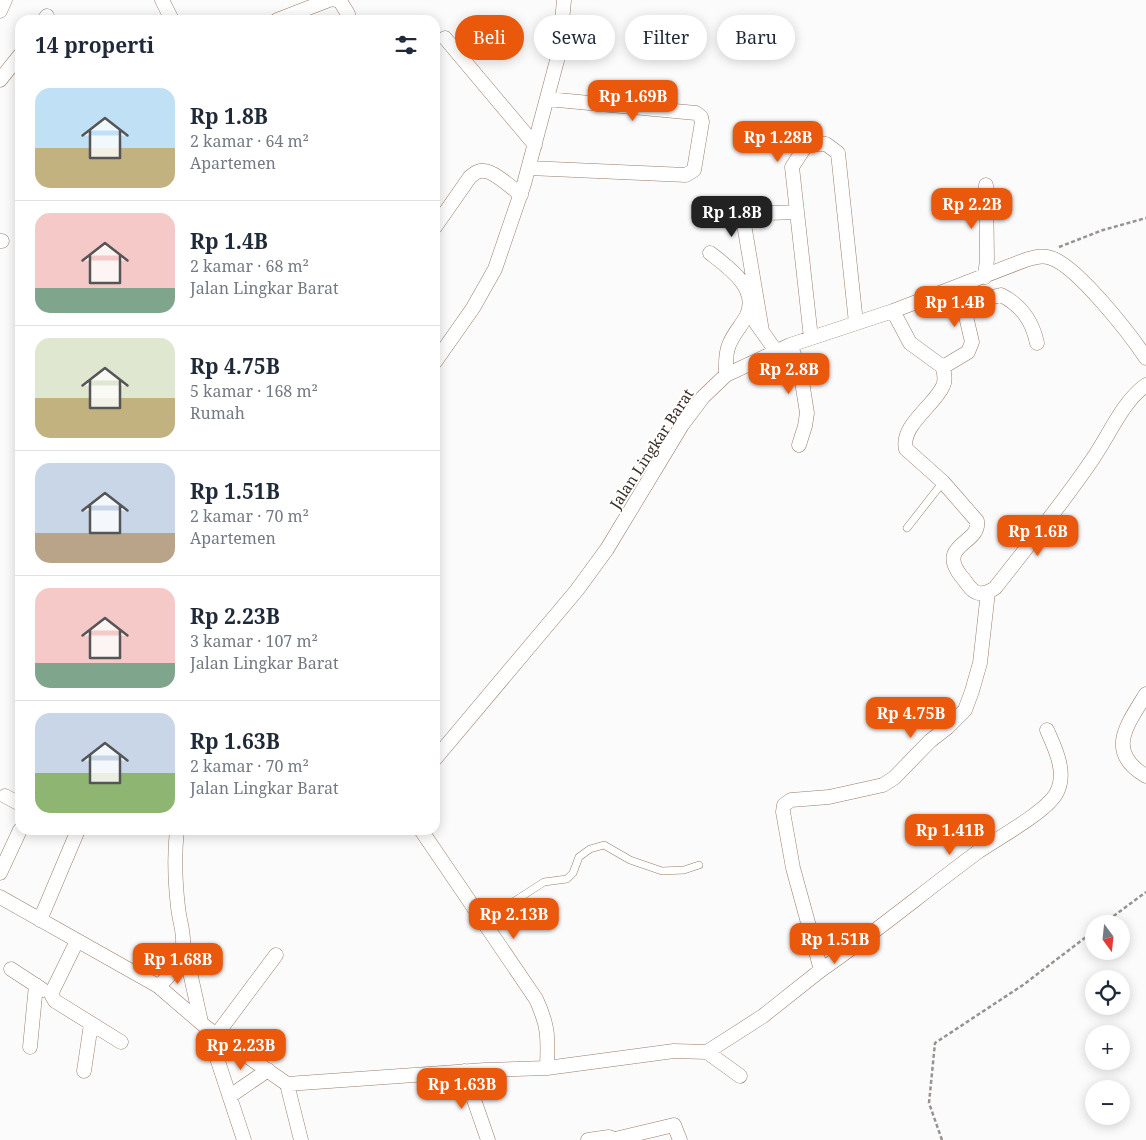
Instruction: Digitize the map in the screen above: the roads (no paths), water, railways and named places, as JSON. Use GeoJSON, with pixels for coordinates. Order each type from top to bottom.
{"type":"FeatureCollection","features":[{"type":"Feature","properties":{"kind":"street"},"geometry":{"type":"LineString","coordinates":[[0,11],[5,0]]}},
{"type":"Feature","properties":{"kind":"street"},"geometry":{"type":"LineString","coordinates":[[162,0],[170,15]]}},
{"type":"Feature","properties":{"kind":"street"},"geometry":{"type":"LineString","coordinates":[[291,15],[329,0]]}},
{"type":"Feature","properties":{"kind":"street"},"geometry":{"type":"LineString","coordinates":[[336,0],[340,1],[348,14]]}},
{"type":"Feature","properties":{"kind":"street"},"geometry":{"type":"LineString","coordinates":[[440,355],[473,308],[495,269],[521,195],[559,53],[564,0]]}},
{"type":"Feature","properties":{"kind":"street"},"geometry":{"type":"LineString","coordinates":[[445,38],[535,145]]}},
{"type":"Feature","properties":{"kind":"street"},"geometry":{"type":"LineString","coordinates":[[0,80],[15,61]]}},
{"type":"Feature","properties":{"kind":"street"},"geometry":{"type":"LineString","coordinates":[[529,168],[686,175],[694,170],[702,122],[701,117],[696,113],[547,98]]}},
{"type":"Feature","properties":{"kind":"street"},"geometry":{"type":"LineString","coordinates":[[811,338],[792,167],[807,144],[826,144],[838,153],[856,323]]}},
{"type":"Feature","properties":{"kind":"street"},"geometry":{"type":"LineString","coordinates":[[440,220],[470,177],[476,172],[484,170],[490,172],[521,195]]}},
{"type":"Feature","properties":{"kind":"street"},"geometry":{"type":"LineString","coordinates":[[985,277],[987,259],[986,185]]}},
{"type":"Feature","properties":{"kind":"street"},"geometry":{"type":"LineString","coordinates":[[762,331],[743,218],[797,212]]}},
{"type":"Feature","properties":{"kind":"street"},"geometry":{"type":"LineString","coordinates":[[710,253],[733,271],[746,288],[749,296],[747,313],[729,345],[726,356],[726,375]]}},
{"type":"Feature","properties":{"kind":"street","name":"Jalan Lingkar Barat"},"geometry":{"type":"LineString","coordinates":[[440,753],[577,590],[607,549],[682,425],[703,397],[726,375],[790,345],[894,311],[1028,259],[1042,256],[1053,258],[1076,276],[1134,340],[1146,358]]}},
{"type":"Feature","properties":{"kind":"street"},"geometry":{"type":"LineString","coordinates":[[943,367],[968,352],[972,342],[959,287]]}},
{"type":"Feature","properties":{"kind":"street"},"geometry":{"type":"LineString","coordinates":[[964,304],[1001,294],[1022,309],[1031,322],[1037,343]]}},
{"type":"Feature","properties":{"kind":"street"},"geometry":{"type":"LineString","coordinates":[[894,311],[910,343],[943,367],[945,377],[942,387],[904,438],[906,449],[943,482],[974,516],[977,526],[975,530],[957,548],[954,554],[955,568],[974,592],[982,594],[995,588],[1071,490],[1124,408],[1146,385]]}},
{"type":"Feature","properties":{"kind":"street"},"geometry":{"type":"LineString","coordinates":[[747,313],[776,351]]}},
{"type":"Feature","properties":{"kind":"street"},"geometry":{"type":"LineString","coordinates":[[790,345],[800,369],[807,414],[799,445]]}},
{"type":"Feature","properties":{"kind":"street"},"geometry":{"type":"LineString","coordinates":[[821,970],[793,868],[783,812],[784,805],[791,800],[829,797],[883,785],[894,778],[930,741],[965,710],[980,663],[988,592]]}},
{"type":"Feature","properties":{"kind":"street"},"geometry":{"type":"LineString","coordinates":[[1146,694],[1128,723],[1121,743],[1128,761],[1146,776]]}},
{"type":"Feature","properties":{"kind":"street"},"geometry":{"type":"LineString","coordinates":[[707,1052],[763,1016],[979,851],[1038,812],[1057,793],[1060,781],[1060,768],[1054,747],[1046,730]]}},
{"type":"Feature","properties":{"kind":"street"},"geometry":{"type":"LineString","coordinates":[[5,796],[15,801]]}},
{"type":"Feature","properties":{"kind":"street"},"geometry":{"type":"LineString","coordinates":[[0,873],[18,835]]}},
{"type":"Feature","properties":{"kind":"street"},"geometry":{"type":"LineString","coordinates":[[40,920],[73,835]]}},
{"type":"Feature","properties":{"kind":"street"},"geometry":{"type":"LineString","coordinates":[[177,835],[175,877],[183,942],[244,1140]]}},
{"type":"Feature","properties":{"kind":"street"},"geometry":{"type":"LineString","coordinates":[[424,835],[536,999],[544,1017],[548,1034],[547,1068]]}},
{"type":"Feature","properties":{"kind":"street"},"geometry":{"type":"LineString","coordinates":[[0,898],[158,986],[208,1028],[287,1084],[302,1140]]}},
{"type":"Feature","properties":{"kind":"street"},"geometry":{"type":"LineString","coordinates":[[52,996],[53,990],[77,941]]}},
{"type":"Feature","properties":{"kind":"street"},"geometry":{"type":"LineString","coordinates":[[158,986],[165,982],[174,968],[182,952],[183,942]]}},
{"type":"Feature","properties":{"kind":"street"},"geometry":{"type":"LineString","coordinates":[[208,1028],[276,955]]}},
{"type":"Feature","properties":{"kind":"street"},"geometry":{"type":"LineString","coordinates":[[11,969],[52,996],[55,1002],[121,1042]]}},
{"type":"Feature","properties":{"kind":"street"},"geometry":{"type":"LineString","coordinates":[[30,1046],[36,986]]}},
{"type":"Feature","properties":{"kind":"street"},"geometry":{"type":"LineString","coordinates":[[84,1071],[91,1024]]}},
{"type":"Feature","properties":{"kind":"street"},"geometry":{"type":"LineString","coordinates":[[287,1084],[464,1071],[547,1068],[674,1051],[707,1052],[740,1076]]}},
{"type":"Feature","properties":{"kind":"street"},"geometry":{"type":"LineString","coordinates":[[230,1096],[268,1070]]}},
{"type":"Feature","properties":{"kind":"street"},"geometry":{"type":"LineString","coordinates":[[464,1071],[488,1140]]}},
{"type":"Feature","properties":{"kind":"street"},"geometry":{"type":"LineString","coordinates":[[588,1140],[609,1137],[615,1140],[674,1125],[680,1140]]}},
{"type":"Feature","properties":{"kind":"lane"},"geometry":{"type":"LineString","coordinates":[[907,528],[943,482]]}},
{"type":"Feature","properties":{"kind":"lane"},"geometry":{"type":"LineString","coordinates":[[482,918],[513,902],[544,882],[567,879],[573,873],[579,857],[597,846],[604,845],[630,860],[662,872],[684,870],[699,865]]}}]}
